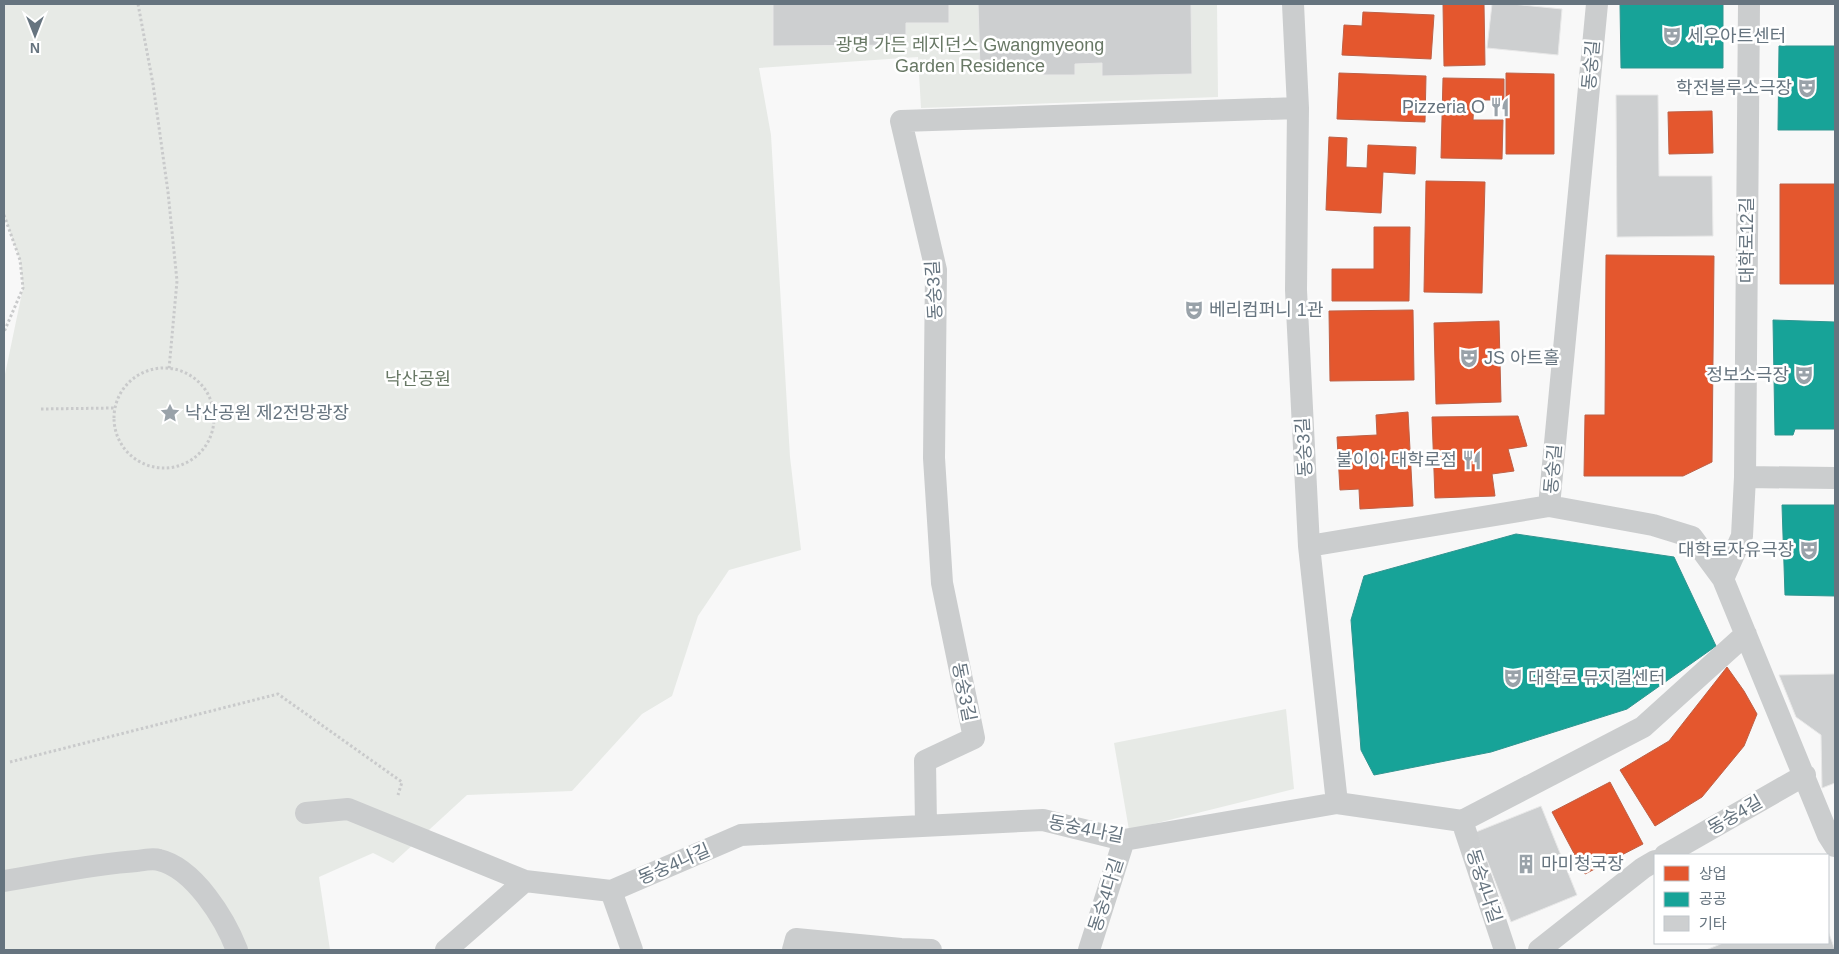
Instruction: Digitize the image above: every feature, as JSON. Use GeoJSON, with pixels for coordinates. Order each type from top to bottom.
{"type":"FeatureCollection","features":[{"type":"Feature","properties":{"kind":"lane","name":"동숭3길"},"geometry":{"type":"LineString","coordinates":[[1293,4],[1298,108],[1296,290],[1309,546],[1338,803]]}},
{"type":"Feature","properties":{"kind":"lane","name":"동숭길"},"geometry":{"type":"LineString","coordinates":[[1597,4],[1549,506],[1653,525],[1692,537],[1723,579],[1828,835],[1835,846]]}},
{"type":"Feature","properties":{"kind":"lane","name":"대학로12길"},"geometry":{"type":"LineString","coordinates":[[1723,579],[1742,536],[1746,477],[1749,4]]}},
{"type":"Feature","properties":{"kind":"lane","name":"동숭3길"},"geometry":{"type":"LineString","coordinates":[[926,825],[925,761],[974,738],[942,583],[934,458],[936,270],[901,121],[1298,108]]}},
{"type":"Feature","properties":{"kind":"lane"},"geometry":{"type":"LineString","coordinates":[[1746,477],[1835,478]]}},
{"type":"Feature","properties":{"kind":"lane"},"geometry":{"type":"LineString","coordinates":[[1309,546],[1549,506]]}},
{"type":"Feature","properties":{"kind":"lane"},"geometry":{"type":"LineString","coordinates":[[1462,821],[1643,727],[1746,634]]}},
{"type":"Feature","properties":{"kind":"lane","name":"동숭4길"},"geometry":{"type":"LineString","coordinates":[[1667,854],[1804,775]]}},
{"type":"Feature","properties":{"kind":"lane","name":"동숭4나길"},"geometry":{"type":"LineString","coordinates":[[306,813],[348,808],[390,827],[525,881],[611,891],[741,835],[1043,820],[1124,840],[1338,803],[1462,821],[1505,950]]}},
{"type":"Feature","properties":{"kind":"lane","name":"동숭4다길"},"geometry":{"type":"LineString","coordinates":[[1089,950],[1124,840]]}},
{"type":"Feature","properties":{"kind":"lane"},"geometry":{"type":"LineString","coordinates":[[4,881],[122,862],[159,859],[185,872],[210,899],[231,935],[237,950]]}},
{"type":"Feature","properties":{"kind":"lane"},"geometry":{"type":"LineString","coordinates":[[1539,950],[1643,868],[1654,862]]}},
{"type":"Feature","properties":{"kind":"lane"},"geometry":{"type":"LineString","coordinates":[[446,950],[525,881]]}},
{"type":"Feature","properties":{"kind":"lane"},"geometry":{"type":"LineString","coordinates":[[611,891],[632,950]]}},
{"type":"Feature","properties":{"kind":"lane"},"geometry":{"type":"LineString","coordinates":[[793,950],[796,939],[931,950]]}},
{"type":"Feature","properties":{"kind":"path"},"geometry":{"type":"LineString","coordinates":[[138,4],[153,84],[168,192],[176,281],[169,369]]}},
{"type":"Feature","properties":{"kind":"path"},"geometry":{"type":"LineString","coordinates":[[4,215],[20,260],[22,288],[4,332]]}},
{"type":"Feature","properties":{"kind":"path"},"geometry":{"type":"LineString","coordinates":[[160,367],[169,369],[192,376],[203,387],[211,401],[214,417],[212,433],[205,447],[192,460],[177,467],[160,469],[143,464],[129,455],[119,442],[113,425],[114,408],[120,392],[131,380],[144,372],[160,367]]}},
{"type":"Feature","properties":{"kind":"path"},"geometry":{"type":"LineString","coordinates":[[41,409],[114,408]]}},
{"type":"Feature","properties":{"kind":"path"},"geometry":{"type":"LineString","coordinates":[[10,762],[278,694],[402,782],[390,827]]}},
{"type":"Feature","properties":{"kind":"green space","name":"낙산공원"},"geometry":{"type":"Polygon","coordinates":[[[4,4],[1217,4],[1218,97],[921,108],[918,57],[759,68],[771,135],[790,457],[801,550],[729,570],[698,616],[672,696],[642,714],[572,791],[467,795],[393,863],[373,853],[319,877],[330,950],[4,950],[4,379],[23,288],[20,260],[4,215],[4,4]]]}},
{"type":"Feature","properties":{"kind":"green space"},"geometry":{"type":"Polygon","coordinates":[[[1286,709],[1294,789],[1129,830],[1114,743],[1286,709]]]}},
{"type":"Feature","properties":{"kind":"building: 상업"},"geometry":{"type":"Polygon","coordinates":[[[1443,4],[1484,4],[1485,65],[1444,66],[1443,4]]]}},
{"type":"Feature","properties":{"kind":"building: 상업"},"geometry":{"type":"Polygon","coordinates":[[[1363,12],[1434,15],[1431,59],[1342,55],[1344,25],[1362,26],[1363,12]]]}},
{"type":"Feature","properties":{"kind":"building: 상업"},"geometry":{"type":"Polygon","coordinates":[[[1339,73],[1426,76],[1425,122],[1337,119],[1339,73]]]}},
{"type":"Feature","properties":{"kind":"building: 상업"},"geometry":{"type":"Polygon","coordinates":[[[1506,73],[1554,74],[1554,154],[1506,154],[1506,73]]]}},
{"type":"Feature","properties":{"kind":"building: 상업"},"geometry":{"type":"Polygon","coordinates":[[[1443,78],[1504,79],[1504,100],[1474,100],[1473,120],[1503,120],[1502,159],[1441,158],[1443,78]]]}},
{"type":"Feature","properties":{"kind":"building: 상업"},"geometry":{"type":"Polygon","coordinates":[[[1712,111],[1713,153],[1669,154],[1668,112],[1712,111]]]}},
{"type":"Feature","properties":{"kind":"building: 상업"},"geometry":{"type":"Polygon","coordinates":[[[1329,137],[1347,138],[1346,167],[1367,168],[1368,145],[1416,147],[1415,174],[1383,172],[1381,213],[1326,210],[1329,137]]]}},
{"type":"Feature","properties":{"kind":"building: 상업"},"geometry":{"type":"Polygon","coordinates":[[[1426,181],[1485,182],[1482,293],[1424,292],[1426,181]]]}},
{"type":"Feature","properties":{"kind":"building: 상업"},"geometry":{"type":"Polygon","coordinates":[[[1780,184],[1835,184],[1835,284],[1780,284],[1780,184]]]}},
{"type":"Feature","properties":{"kind":"building: 상업"},"geometry":{"type":"Polygon","coordinates":[[[1374,227],[1410,227],[1409,301],[1332,301],[1332,269],[1374,269],[1374,227]]]}},
{"type":"Feature","properties":{"kind":"building: 상업"},"geometry":{"type":"Polygon","coordinates":[[[1606,255],[1714,256],[1712,462],[1683,476],[1584,476],[1585,415],[1605,415],[1606,255]]]}},
{"type":"Feature","properties":{"kind":"building: 상업"},"geometry":{"type":"Polygon","coordinates":[[[1413,310],[1414,380],[1330,381],[1329,311],[1413,310]]]}},
{"type":"Feature","properties":{"kind":"building: 상업"},"geometry":{"type":"Polygon","coordinates":[[[1499,321],[1501,402],[1436,404],[1434,323],[1499,321]]]}},
{"type":"Feature","properties":{"kind":"building: 상업"},"geometry":{"type":"Polygon","coordinates":[[[1408,412],[1413,506],[1360,509],[1359,489],[1340,490],[1337,437],[1377,435],[1376,415],[1408,412]]]}},
{"type":"Feature","properties":{"kind":"building: 상업","name":"불이아 대학로점"},"geometry":{"type":"Polygon","coordinates":[[[1518,416],[1527,446],[1508,449],[1514,471],[1492,474],[1495,496],[1435,498],[1432,417],[1518,416]]]}},
{"type":"Feature","properties":{"kind":"building: 상업"},"geometry":{"type":"Polygon","coordinates":[[[1727,667],[1757,714],[1744,746],[1702,797],[1655,826],[1620,770],[1669,741],[1727,667]]]}},
{"type":"Feature","properties":{"kind":"building: 상업"},"geometry":{"type":"Polygon","coordinates":[[[1610,782],[1643,844],[1585,874],[1552,812],[1610,782]]]}},
{"type":"Feature","properties":{"kind":"building: 공공","name":"세우아트센터"},"geometry":{"type":"Polygon","coordinates":[[[1620,4],[1723,4],[1723,68],[1621,68],[1620,4]]]}},
{"type":"Feature","properties":{"kind":"building: 공공","name":"학전블루소극장"},"geometry":{"type":"Polygon","coordinates":[[[1779,46],[1835,46],[1835,130],[1778,130],[1779,46]]]}},
{"type":"Feature","properties":{"kind":"building: 공공","name":"정보소극장"},"geometry":{"type":"Polygon","coordinates":[[[1773,320],[1835,322],[1835,429],[1795,429],[1793,435],[1775,435],[1773,320]]]}},
{"type":"Feature","properties":{"kind":"building: 공공","name":"대학로자유극장"},"geometry":{"type":"Polygon","coordinates":[[[1782,505],[1835,505],[1835,596],[1785,595],[1782,505]]]}},
{"type":"Feature","properties":{"kind":"building: 공공","name":"대학로 뮤지컬센터"},"geometry":{"type":"Polygon","coordinates":[[[1516,534],[1674,557],[1716,646],[1627,709],[1491,752],[1374,775],[1361,750],[1351,620],[1364,576],[1516,534]]]}},
{"type":"Feature","properties":{"kind":"building: 기타"},"geometry":{"type":"Polygon","coordinates":[[[773,4],[949,4],[949,23],[906,23],[906,45],[773,46],[773,4]]]}},
{"type":"Feature","properties":{"kind":"building: 기타"},"geometry":{"type":"Polygon","coordinates":[[[978,4],[1191,4],[1192,74],[1102,76],[1102,63],[1075,64],[1075,75],[1043,75],[1043,67],[1027,67],[1027,72],[994,73],[994,68],[980,68],[978,4]]]}},
{"type":"Feature","properties":{"kind":"building: 기타"},"geometry":{"type":"Polygon","coordinates":[[[1492,4],[1562,9],[1558,55],[1487,48],[1492,4]]]}},
{"type":"Feature","properties":{"kind":"building: 기타"},"geometry":{"type":"Polygon","coordinates":[[[1616,95],[1658,95],[1659,176],[1712,176],[1713,236],[1617,237],[1616,95]]]}},
{"type":"Feature","properties":{"kind":"building: 기타"},"geometry":{"type":"Polygon","coordinates":[[[1835,674],[1835,783],[1822,788],[1821,735],[1796,717],[1779,675],[1835,674]]]}},
{"type":"Feature","properties":{"kind":"building: 기타","name":"마미청국장"},"geometry":{"type":"Polygon","coordinates":[[[1541,806],[1577,895],[1511,922],[1476,832],[1541,806]]]}},
{"type":"Feature","properties":{"kind":"building: 기타"},"geometry":{"type":"Polygon","coordinates":[[[1829,934],[1835,950],[1706,950],[1721,944],[1829,944],[1829,934]]]}},
{"type":"Feature","properties":{"kind":"place","name":"세우아트센터"},"geometry":{"type":"Point","coordinates":[1672,36]}},
{"type":"Feature","properties":{"kind":"place","name":"학전블루소극장"},"geometry":{"type":"Point","coordinates":[1807,88]}},
{"type":"Feature","properties":{"kind":"place","name":"Pizzeria O"},"geometry":{"type":"Point","coordinates":[1500,107]}},
{"type":"Feature","properties":{"kind":"place","name":"베리컴퍼니 1관"},"geometry":{"type":"Point","coordinates":[1194,310]}},
{"type":"Feature","properties":{"kind":"place","name":"JS 아트홀"},"geometry":{"type":"Point","coordinates":[1469,358]}},
{"type":"Feature","properties":{"kind":"place","name":"정보소극장"},"geometry":{"type":"Point","coordinates":[1804,375]}},
{"type":"Feature","properties":{"kind":"place","name":"낙산공원 제2전망광장"},"geometry":{"type":"Point","coordinates":[170,413]}},
{"type":"Feature","properties":{"kind":"place","name":"불이아 대학로점"},"geometry":{"type":"Point","coordinates":[1472,460]}},
{"type":"Feature","properties":{"kind":"place","name":"대학로자유극장"},"geometry":{"type":"Point","coordinates":[1809,550]}},
{"type":"Feature","properties":{"kind":"place","name":"대학로 뮤지컬센터"},"geometry":{"type":"Point","coordinates":[1513,678]}},
{"type":"Feature","properties":{"kind":"place","name":"마미청국장"},"geometry":{"type":"Point","coordinates":[1526,864]}},
{"type":"Feature","properties":{"kind":"park label","name":"광명 가든 레지던스 Gwangmyeong Garden Residence"},"geometry":{"type":"Point","coordinates":[970,55]}}]}
